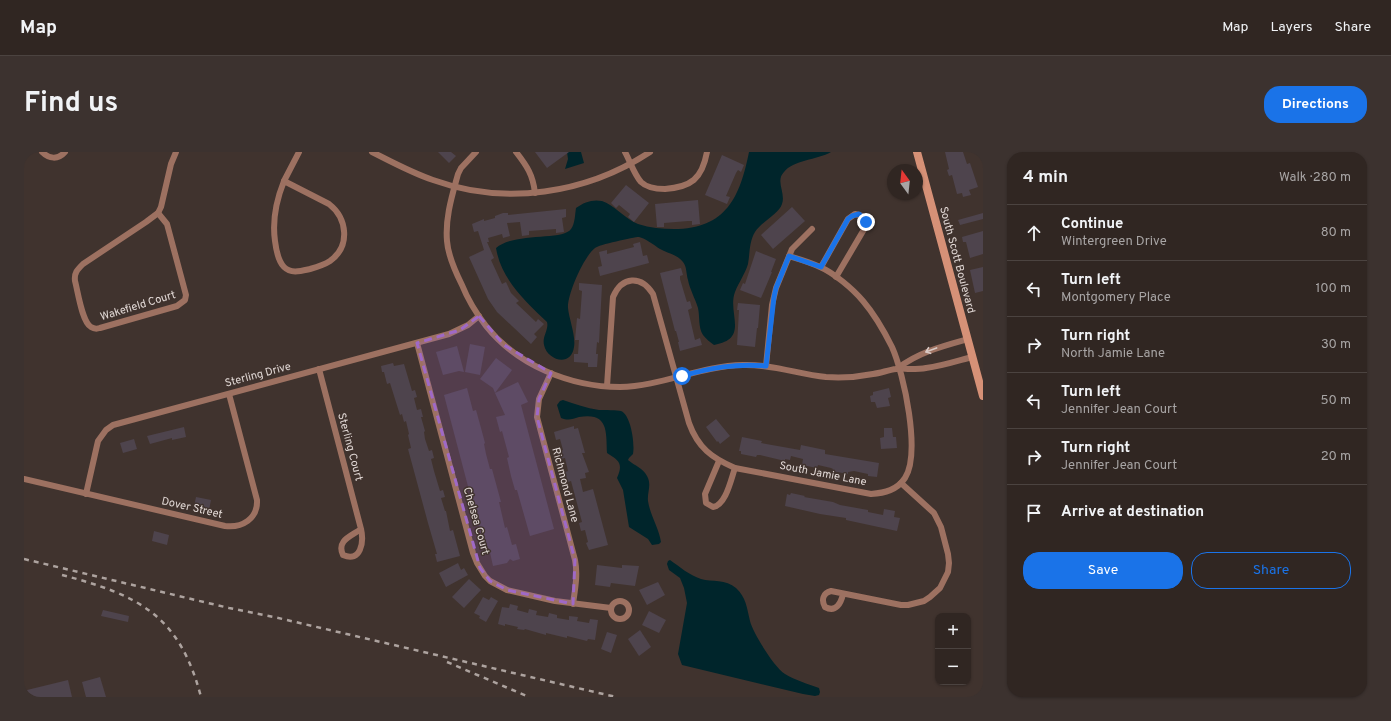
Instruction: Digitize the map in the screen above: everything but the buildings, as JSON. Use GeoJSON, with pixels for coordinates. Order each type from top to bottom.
{"type":"FeatureCollection","features":[{"type":"Feature","properties":{"kind":"main road","name":"South Scott Boulevard"},"geometry":{"type":"LineString","coordinates":[[916,152],[983,396]]}},
{"type":"Feature","properties":{"kind":"street"},"geometry":{"type":"LineString","coordinates":[[42,152],[48,157],[53,158],[62,155],[65,152]]}},
{"type":"Feature","properties":{"kind":"street"},"geometry":{"type":"LineString","coordinates":[[158,213],[161,207],[171,164],[176,152]]}},
{"type":"Feature","properties":{"kind":"street"},"geometry":{"type":"LineString","coordinates":[[284,181],[335,208],[343,221],[343,244],[335,256],[323,265],[299,272],[288,270],[280,262],[276,244],[274,217],[276,204],[284,181],[299,152]]}},
{"type":"Feature","properties":{"kind":"street"},"geometry":{"type":"LineString","coordinates":[[372,152],[382,154],[414,172],[434,180],[454,186],[496,193],[535,193],[579,185],[631,164],[650,152]]}},
{"type":"Feature","properties":{"kind":"street"},"geometry":{"type":"LineString","coordinates":[[476,152],[461,168],[454,186],[447,216],[447,242],[449,254],[458,278],[471,305],[486,327],[504,345],[529,362],[559,377],[573,381],[608,386],[633,386],[658,382],[723,366],[752,365],[766,366],[816,376],[843,377],[873,374],[898,368],[929,368],[972,357]]}},
{"type":"Feature","properties":{"kind":"street"},"geometry":{"type":"LineString","coordinates":[[516,152],[529,170],[534,180],[535,193]]}},
{"type":"Feature","properties":{"kind":"street"},"geometry":{"type":"LineString","coordinates":[[625,152],[641,182],[645,185],[659,189],[679,188],[696,178],[707,152]]}},
{"type":"Feature","properties":{"kind":"street","name":"Wakefield Court"},"geometry":{"type":"LineString","coordinates":[[158,213],[167,224],[186,295],[185,300],[177,306],[94,329],[85,319],[75,281],[74,275],[76,270],[158,213]]}},
{"type":"Feature","properties":{"kind":"street"},"geometry":{"type":"LineString","coordinates":[[821,267],[848,219],[855,214],[862,216],[866,222],[866,226],[836,277]]}},
{"type":"Feature","properties":{"kind":"street"},"geometry":{"type":"LineString","coordinates":[[766,366],[776,288],[795,244],[812,229]]}},
{"type":"Feature","properties":{"kind":"street"},"geometry":{"type":"LineString","coordinates":[[789,256],[821,267],[836,277],[862,300],[879,323],[892,349],[907,402],[911,441],[909,469],[901,483],[934,513],[938,520],[948,554],[949,563],[945,580],[940,588],[930,597],[915,604],[901,605],[843,594]]}},
{"type":"Feature","properties":{"kind":"street","name":"South Jamie Lane"},"geometry":{"type":"LineString","coordinates":[[608,386],[613,297],[620,285],[633,280],[644,284],[653,294],[693,435],[708,453],[719,461],[735,468],[871,494],[888,492],[901,483]]}},
{"type":"Feature","properties":{"kind":"street","name":"Sterling Drive"},"geometry":{"type":"LineString","coordinates":[[86,494],[98,441],[113,425],[417,343],[460,330],[479,316]]}},
{"type":"Feature","properties":{"kind":"street"},"geometry":{"type":"LineString","coordinates":[[898,368],[908,360],[925,352],[968,339]]}},
{"type":"Feature","properties":{"kind":"street","name":"Chelsea Court"},"geometry":{"type":"LineString","coordinates":[[417,343],[472,549],[480,568],[490,581],[506,590],[573,604],[611,608]]}},
{"type":"Feature","properties":{"kind":"street","name":"Sterling Court"},"geometry":{"type":"LineString","coordinates":[[319,369],[361,529],[363,541],[356,554],[351,556],[343,555],[341,548],[344,540],[361,529]]}},
{"type":"Feature","properties":{"kind":"street","name":"Richmond Lane"},"geometry":{"type":"LineString","coordinates":[[551,373],[539,399],[537,417],[575,560],[576,574],[573,604]]}},
{"type":"Feature","properties":{"kind":"street","name":"Dover Street"},"geometry":{"type":"LineString","coordinates":[[24,479],[226,526],[236,526],[248,522],[256,510],[257,500],[229,394]]}},
{"type":"Feature","properties":{"kind":"street"},"geometry":{"type":"LineString","coordinates":[[719,461],[705,494],[705,499],[709,506],[713,507],[721,504],[735,468]]}},
{"type":"Feature","properties":{"kind":"highlighted area"},"geometry":{"type":"Polygon","coordinates":[[[479,316],[504,345],[551,373],[539,399],[537,417],[575,560],[573,604],[507,590],[490,581],[480,568],[417,343],[460,330],[479,316]]]}},
{"type":"Feature","properties":{"kind":"water"},"geometry":{"type":"Polygon","coordinates":[[[567,152],[581,152],[584,163],[565,169],[568,159],[567,152]]]}},
{"type":"Feature","properties":{"kind":"water"},"geometry":{"type":"Polygon","coordinates":[[[749,152],[831,152],[793,165],[781,176],[780,183],[783,196],[782,204],[780,208],[755,232],[751,244],[748,264],[735,292],[733,308],[735,324],[731,337],[725,342],[714,345],[705,338],[700,329],[698,308],[683,262],[647,240],[639,237],[602,245],[595,248],[591,252],[581,267],[573,285],[568,302],[574,338],[572,354],[564,360],[559,360],[550,355],[544,345],[547,322],[515,289],[503,270],[496,248],[504,243],[514,240],[566,233],[571,229],[575,219],[576,208],[582,204],[599,200],[610,205],[633,222],[647,226],[674,229],[692,228],[706,223],[718,217],[728,207],[735,196],[741,183],[749,152]]]}},
{"type":"Feature","properties":{"kind":"water"},"geometry":{"type":"Polygon","coordinates":[[[563,400],[599,410],[621,411],[627,418],[632,430],[633,444],[633,454],[628,460],[643,471],[648,479],[648,501],[660,537],[661,542],[659,544],[652,545],[648,539],[629,527],[623,490],[617,478],[620,466],[615,458],[607,453],[606,431],[604,425],[596,418],[589,416],[568,420],[561,418],[557,405],[563,400]]]}},
{"type":"Feature","properties":{"kind":"water"},"geometry":{"type":"Polygon","coordinates":[[[670,560],[685,571],[701,579],[728,583],[736,588],[744,599],[755,633],[775,664],[785,674],[819,688],[819,695],[815,696],[803,694],[682,665],[678,654],[687,603],[680,578],[669,570],[667,564],[670,560]]]}},
{"type":"Feature","properties":{"kind":"railway"},"geometry":{"type":"LineString","coordinates":[[24,559],[616,697]]}},
{"type":"Feature","properties":{"kind":"railway"},"geometry":{"type":"LineString","coordinates":[[62,575],[113,591],[134,601],[152,613],[168,628],[181,647],[192,669],[201,697]]}},
{"type":"Feature","properties":{"kind":"railway"},"geometry":{"type":"LineString","coordinates":[[447,662],[529,697]]}},
{"type":"Feature","properties":{"kind":"route"},"geometry":{"type":"LineString","coordinates":[[682,376],[723,366],[766,366],[772,305],[776,288],[789,256],[821,267],[848,219],[855,214],[859,214],[866,222]]}}]}
